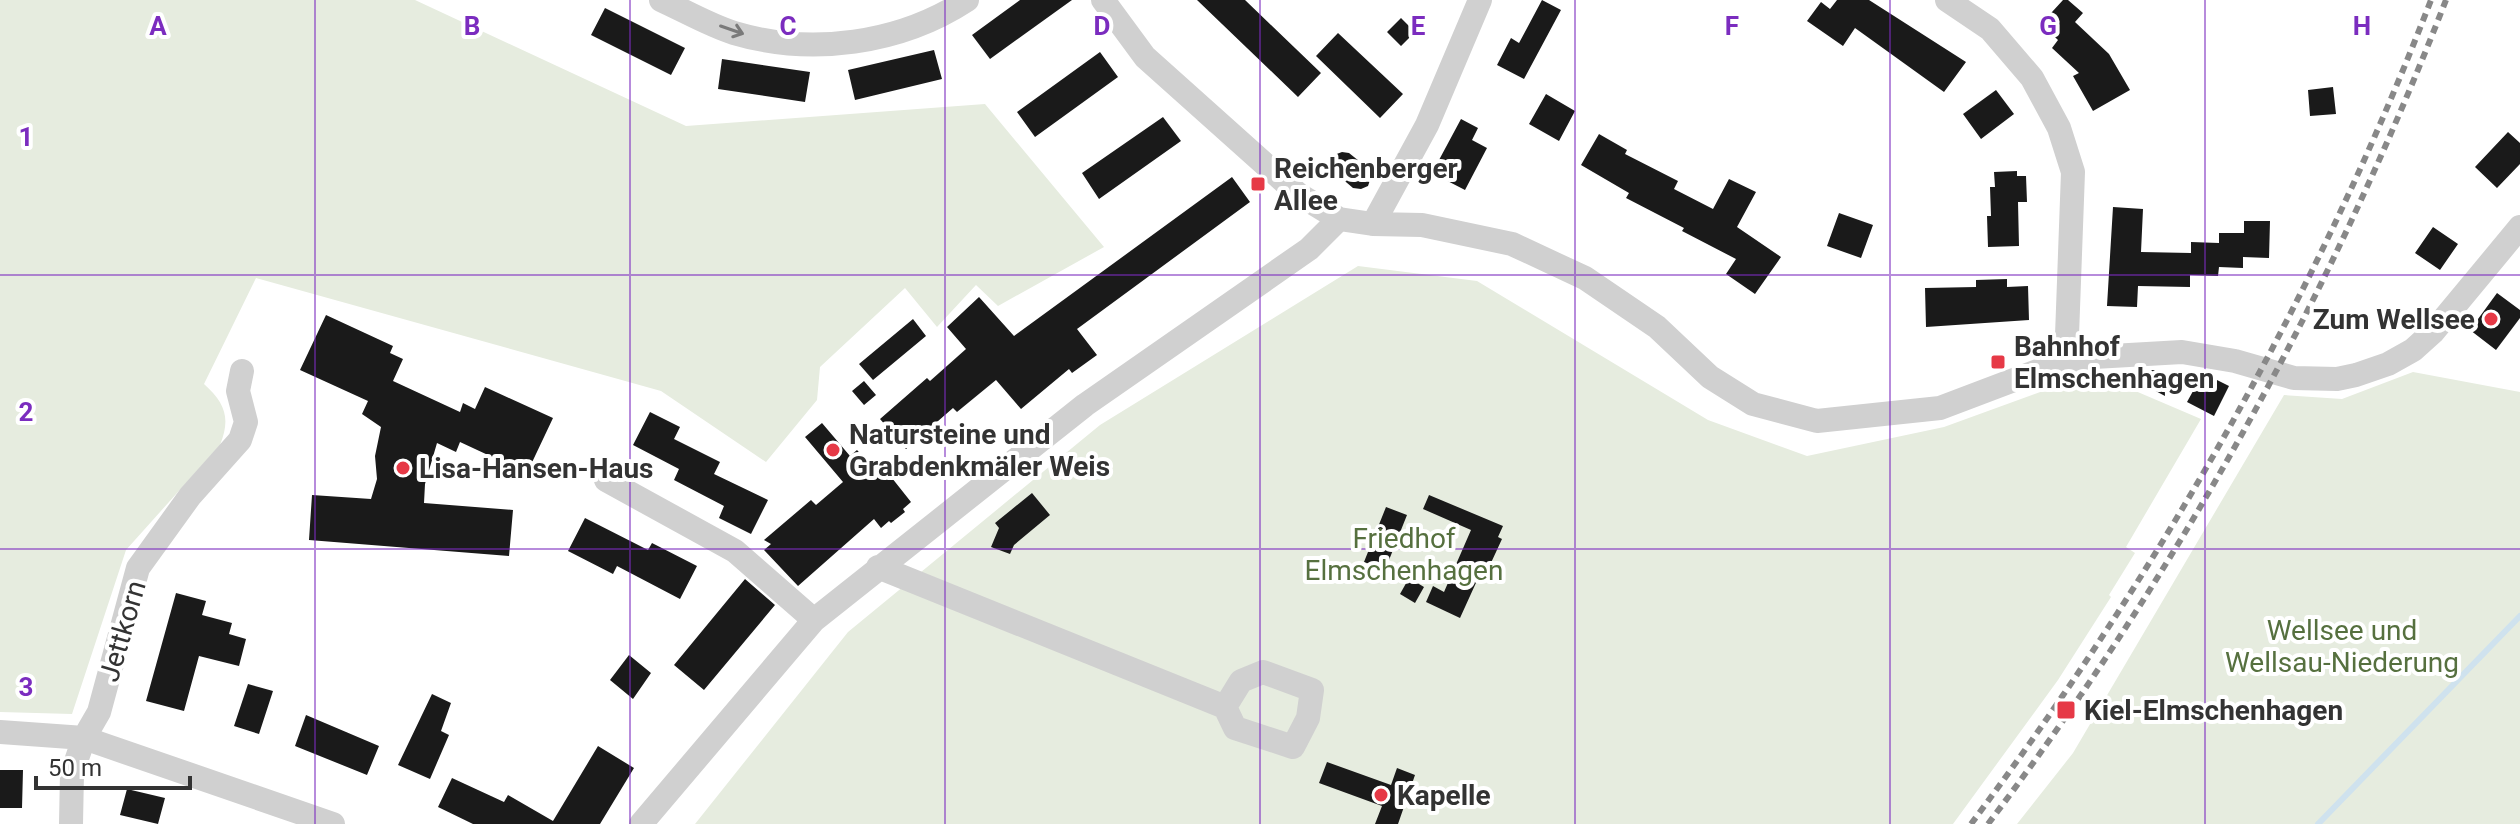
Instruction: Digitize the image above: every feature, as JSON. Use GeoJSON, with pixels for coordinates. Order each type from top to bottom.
{"type":"FeatureCollection","features":[{"type":"Feature","properties":{"kind":"street"},"geometry":{"type":"LineString","coordinates":[[661,0],[734,33],[781,42],[836,45],[892,35],[947,13],[967,0]]}},
{"type":"Feature","properties":{"kind":"street"},"geometry":{"type":"LineString","coordinates":[[1103,0],[1145,57],[1298,194],[1339,219],[1373,224],[1422,225],[1512,244],[1585,278],[1657,327],[1710,377],[1753,404],[1817,421],[1940,408],[2043,369],[2094,357],[2182,352],[2235,361],[2294,378],[2337,379],[2388,364],[2413,350],[2455,309],[2520,227]]}},
{"type":"Feature","properties":{"kind":"street"},"geometry":{"type":"LineString","coordinates":[[1947,0],[1990,29],[2032,78],[2059,128],[2073,172],[2066,363]]}},
{"type":"Feature","properties":{"kind":"street"},"geometry":{"type":"LineString","coordinates":[[1373,224],[1427,125],[1471,4]]}},
{"type":"Feature","properties":{"kind":"street"},"geometry":{"type":"LineString","coordinates":[[641,824],[814,620],[1085,405],[1309,249],[1339,219]]}},
{"type":"Feature","properties":{"kind":"street","name":"Jettkorn"},"geometry":{"type":"LineString","coordinates":[[71,824],[72,773],[84,738],[99,712],[138,568],[190,496],[240,440],[246,422],[238,391],[242,371]]}},
{"type":"Feature","properties":{"kind":"street"},"geometry":{"type":"LineString","coordinates":[[606,480],[735,551],[814,620]]}},
{"type":"Feature","properties":{"kind":"street"},"geometry":{"type":"LineString","coordinates":[[878,567],[1225,707]]}},
{"type":"Feature","properties":{"kind":"street"},"geometry":{"type":"LineString","coordinates":[[0,732],[84,738],[333,824]]}},
{"type":"Feature","properties":{"kind":"green space"},"geometry":{"type":"Polygon","coordinates":[[[0,0],[415,0],[686,126],[985,104],[1104,247],[998,306],[976,285],[937,327],[905,288],[820,367],[817,400],[766,462],[661,391],[256,278],[204,384],[217,398],[224,412],[225,427],[220,445],[126,550],[72,714],[0,712],[0,0]]]}},
{"type":"Feature","properties":{"kind":"green space","name":"Friedhof Elmschenhagen"},"geometry":{"type":"Polygon","coordinates":[[[1358,266],[1477,281],[1708,420],[1807,456],[1944,427],[2073,380],[2119,384],[2201,419],[2126,547],[2135,553],[2109,595],[2111,597],[2058,680],[1953,824],[695,824],[848,632],[1100,425],[1358,266]]]}},
{"type":"Feature","properties":{"kind":"green space","name":"Wellsee und Wellsau-Niederung"},"geometry":{"type":"Polygon","coordinates":[[[2413,372],[2520,392],[2520,824],[2017,824],[2073,753],[2284,395],[2342,399],[2413,372]]]}},
{"type":"Feature","properties":{"kind":"building"},"geometry":{"type":"Polygon","coordinates":[[[1020,0],[1072,0],[990,59],[972,35],[1020,0]]]}},
{"type":"Feature","properties":{"kind":"building"},"geometry":{"type":"Polygon","coordinates":[[[1197,0],[1245,0],[1321,73],[1298,97],[1197,0]]]}},
{"type":"Feature","properties":{"kind":"building"},"geometry":{"type":"Polygon","coordinates":[[[1542,0],[1561,10],[1524,79],[1497,65],[1511,38],[1519,43],[1542,0]]]}},
{"type":"Feature","properties":{"kind":"building"},"geometry":{"type":"Polygon","coordinates":[[[1837,0],[1869,0],[1966,62],[1944,92],[1855,28],[1843,46],[1807,21],[1821,2],[1830,9],[1837,0]]]}},
{"type":"Feature","properties":{"kind":"building"},"geometry":{"type":"Polygon","coordinates":[[[2063,0],[2068,0],[2083,13],[2075,22],[2109,54],[2130,90],[2093,111],[2073,76],[2079,73],[2052,48],[2058,40],[2041,24],[2063,0]]]}},
{"type":"Feature","properties":{"kind":"building"},"geometry":{"type":"Polygon","coordinates":[[[605,8],[685,48],[671,75],[591,35],[605,8]]]}},
{"type":"Feature","properties":{"kind":"building"},"geometry":{"type":"Polygon","coordinates":[[[1401,18],[1415,32],[1401,46],[1387,32],[1401,18]]]}},
{"type":"Feature","properties":{"kind":"building"},"geometry":{"type":"Polygon","coordinates":[[[1338,33],[1403,94],[1380,118],[1316,56],[1338,33]]]}},
{"type":"Feature","properties":{"kind":"building"},"geometry":{"type":"Polygon","coordinates":[[[934,50],[942,79],[855,100],[848,70],[934,50]]]}},
{"type":"Feature","properties":{"kind":"building"},"geometry":{"type":"Polygon","coordinates":[[[1100,52],[1118,77],[1035,137],[1017,112],[1100,52]]]}},
{"type":"Feature","properties":{"kind":"building"},"geometry":{"type":"Polygon","coordinates":[[[722,59],[810,72],[805,102],[718,89],[722,59]]]}},
{"type":"Feature","properties":{"kind":"building"},"geometry":{"type":"Polygon","coordinates":[[[2333,87],[2336,114],[2310,116],[2308,90],[2333,87]]]}},
{"type":"Feature","properties":{"kind":"building"},"geometry":{"type":"Polygon","coordinates":[[[1996,90],[2014,114],[1981,139],[1963,114],[1996,90]]]}},
{"type":"Feature","properties":{"kind":"building"},"geometry":{"type":"Polygon","coordinates":[[[1546,94],[1575,111],[1559,141],[1529,124],[1546,94]]]}},
{"type":"Feature","properties":{"kind":"building"},"geometry":{"type":"Polygon","coordinates":[[[1163,117],[1181,141],[1099,199],[1082,173],[1163,117]]]}},
{"type":"Feature","properties":{"kind":"building"},"geometry":{"type":"Polygon","coordinates":[[[1461,119],[1478,128],[1472,140],[1487,148],[1465,190],[1432,173],[1461,119]]]}},
{"type":"Feature","properties":{"kind":"building"},"geometry":{"type":"Polygon","coordinates":[[[2508,132],[2520,143],[2520,164],[2497,188],[2475,167],[2508,132]]]}},
{"type":"Feature","properties":{"kind":"building"},"geometry":{"type":"Polygon","coordinates":[[[1599,134],[1627,150],[1625,154],[1678,181],[1674,189],[1713,209],[1729,179],[1756,192],[1737,227],[1781,257],[1755,294],[1726,274],[1736,259],[1626,198],[1629,193],[1581,165],[1599,134]]]}},
{"type":"Feature","properties":{"kind":"building"},"geometry":{"type":"Polygon","coordinates":[[[1349,153],[1369,169],[1371,177],[1368,186],[1353,188],[1333,171],[1331,164],[1334,155],[1349,153]]]}},
{"type":"Feature","properties":{"kind":"building"},"geometry":{"type":"Polygon","coordinates":[[[2017,171],[2017,176],[2026,176],[2027,202],[2018,202],[2019,246],[1988,247],[1987,216],[1991,216],[1990,187],[1995,187],[1994,172],[2017,171]]]}},
{"type":"Feature","properties":{"kind":"building"},"geometry":{"type":"Polygon","coordinates":[[[1232,177],[1250,202],[1077,329],[1097,355],[1072,373],[1069,369],[1021,409],[996,380],[957,412],[953,408],[906,449],[880,419],[966,349],[947,327],[979,297],[1014,336],[1232,177]]]}},
{"type":"Feature","properties":{"kind":"building"},"geometry":{"type":"Polygon","coordinates":[[[2113,207],[2143,209],[2141,252],[2191,253],[2191,242],[2219,243],[2219,233],[2244,233],[2244,221],[2270,221],[2269,258],[2243,257],[2243,268],[2219,267],[2218,276],[2190,275],[2190,287],[2138,286],[2137,307],[2107,306],[2113,207]]]}},
{"type":"Feature","properties":{"kind":"building"},"geometry":{"type":"Polygon","coordinates":[[[1839,213],[1873,225],[1861,258],[1827,246],[1839,213]]]}},
{"type":"Feature","properties":{"kind":"building"},"geometry":{"type":"Polygon","coordinates":[[[2433,227],[2458,244],[2440,270],[2415,253],[2433,227]]]}},
{"type":"Feature","properties":{"kind":"building"},"geometry":{"type":"Polygon","coordinates":[[[2007,279],[2007,287],[2028,286],[2029,320],[1926,327],[1925,288],[1976,287],[1976,280],[2007,279]]]}},
{"type":"Feature","properties":{"kind":"building"},"geometry":{"type":"Polygon","coordinates":[[[2497,293],[2520,310],[2520,318],[2496,350],[2470,330],[2497,293]]]}},
{"type":"Feature","properties":{"kind":"building"},"geometry":{"type":"Polygon","coordinates":[[[326,315],[393,346],[390,353],[403,359],[393,381],[460,412],[463,403],[475,409],[485,387],[553,418],[527,473],[460,442],[456,452],[437,443],[425,484],[424,503],[513,510],[509,556],[309,540],[312,495],[371,499],[377,479],[375,456],[381,427],[362,414],[368,401],[300,370],[326,315]]]}},
{"type":"Feature","properties":{"kind":"building"},"geometry":{"type":"Polygon","coordinates":[[[913,319],[926,336],[873,380],[859,364],[913,319]]]}},
{"type":"Feature","properties":{"kind":"building"},"geometry":{"type":"Polygon","coordinates":[[[2135,370],[2164,370],[2165,396],[2150,388],[2135,389],[2135,370]]]}},
{"type":"Feature","properties":{"kind":"building"},"geometry":{"type":"Polygon","coordinates":[[[2203,373],[2229,386],[2214,416],[2187,402],[2203,373]]]}},
{"type":"Feature","properties":{"kind":"building"},"geometry":{"type":"Polygon","coordinates":[[[864,381],[876,395],[864,405],[852,391],[864,381]]]}},
{"type":"Feature","properties":{"kind":"building"},"geometry":{"type":"Polygon","coordinates":[[[650,412],[680,427],[674,439],[720,462],[714,474],[768,500],[751,534],[719,518],[724,506],[674,480],[679,469],[633,445],[650,412]]]}},
{"type":"Feature","properties":{"kind":"building"},"geometry":{"type":"Polygon","coordinates":[[[822,423],[850,456],[857,450],[882,478],[888,473],[911,502],[903,509],[905,512],[881,528],[874,519],[798,586],[764,550],[771,544],[764,540],[811,500],[816,505],[843,482],[805,437],[822,423]]]}},
{"type":"Feature","properties":{"kind":"building"},"geometry":{"type":"Polygon","coordinates":[[[1032,493],[1050,515],[1014,545],[1010,554],[991,547],[999,528],[995,523],[1032,493]]]}},
{"type":"Feature","properties":{"kind":"building"},"geometry":{"type":"Polygon","coordinates":[[[1429,495],[1503,526],[1498,537],[1502,539],[1490,565],[1485,563],[1460,618],[1426,602],[1433,586],[1444,592],[1471,530],[1423,509],[1429,495]]]}},
{"type":"Feature","properties":{"kind":"building"},"geometry":{"type":"Polygon","coordinates":[[[1386,507],[1407,515],[1385,570],[1364,562],[1386,507]]]}},
{"type":"Feature","properties":{"kind":"building"},"geometry":{"type":"Polygon","coordinates":[[[585,518],[648,550],[652,543],[697,566],[680,599],[617,566],[613,574],[568,551],[585,518]]]}},
{"type":"Feature","properties":{"kind":"building"},"geometry":{"type":"Polygon","coordinates":[[[1409,578],[1424,587],[1415,603],[1400,594],[1409,578]]]}},
{"type":"Feature","properties":{"kind":"building"},"geometry":{"type":"Polygon","coordinates":[[[745,579],[775,605],[704,690],[674,665],[745,579]]]}},
{"type":"Feature","properties":{"kind":"building"},"geometry":{"type":"Polygon","coordinates":[[[176,593],[206,601],[202,615],[232,623],[229,634],[246,639],[239,666],[199,656],[184,711],[146,701],[176,593]]]}},
{"type":"Feature","properties":{"kind":"building"},"geometry":{"type":"Polygon","coordinates":[[[629,655],[651,673],[633,699],[610,680],[629,655]]]}},
{"type":"Feature","properties":{"kind":"building"},"geometry":{"type":"Polygon","coordinates":[[[248,684],[273,691],[259,734],[234,726],[248,684]]]}},
{"type":"Feature","properties":{"kind":"building"},"geometry":{"type":"Polygon","coordinates":[[[432,694],[451,703],[441,731],[449,735],[430,779],[398,765],[432,694]]]}},
{"type":"Feature","properties":{"kind":"building"},"geometry":{"type":"Polygon","coordinates":[[[306,715],[379,746],[367,775],[295,746],[306,715]]]}},
{"type":"Feature","properties":{"kind":"building"},"geometry":{"type":"Polygon","coordinates":[[[598,746],[634,768],[600,824],[473,824],[438,807],[452,778],[504,802],[508,795],[553,821],[598,746]]]}},
{"type":"Feature","properties":{"kind":"building","name":"Kapelle"},"geometry":{"type":"Polygon","coordinates":[[[1327,762],[1391,785],[1397,768],[1415,775],[1398,824],[1375,824],[1382,806],[1319,783],[1327,762]]]}},
{"type":"Feature","properties":{"kind":"building"},"geometry":{"type":"Polygon","coordinates":[[[0,770],[23,770],[22,808],[0,808],[0,770]]]}},
{"type":"Feature","properties":{"kind":"building"},"geometry":{"type":"Polygon","coordinates":[[[127,789],[165,798],[158,824],[120,815],[127,789]]]}},
{"type":"Feature","properties":{"kind":"waterway"},"geometry":{"type":"LineString","coordinates":[[2318,824],[2520,616]]}},
{"type":"Feature","properties":{"kind":"railway"},"geometry":{"type":"LineString","coordinates":[[1971,824],[2107,630],[2229,428],[2338,218],[2431,0]]}},
{"type":"Feature","properties":{"kind":"railway"},"geometry":{"type":"LineString","coordinates":[[1988,824],[2058,729],[2124,631],[2246,428],[2353,217],[2446,0]]}},
{"type":"Feature","properties":{"kind":"place","name":"Reichenberger Allee"},"geometry":{"type":"Point","coordinates":[1258,184]}},
{"type":"Feature","properties":{"kind":"place","name":"Zum Wellsee"},"geometry":{"type":"Point","coordinates":[2491,319]}},
{"type":"Feature","properties":{"kind":"place","name":"Bahnhof Elmschenhagen"},"geometry":{"type":"Point","coordinates":[1998,362]}},
{"type":"Feature","properties":{"kind":"place","name":"Natursteine und Grabdenkmäler Weis"},"geometry":{"type":"Point","coordinates":[833,450]}},
{"type":"Feature","properties":{"kind":"place","name":"Lisa-Hansen-Haus"},"geometry":{"type":"Point","coordinates":[403,468]}},
{"type":"Feature","properties":{"kind":"place","name":"Kiel-Elmschenhagen"},"geometry":{"type":"Point","coordinates":[2066,710]}},
{"type":"Feature","properties":{"kind":"place","name":"Kapelle"},"geometry":{"type":"Point","coordinates":[1381,795]}}]}
